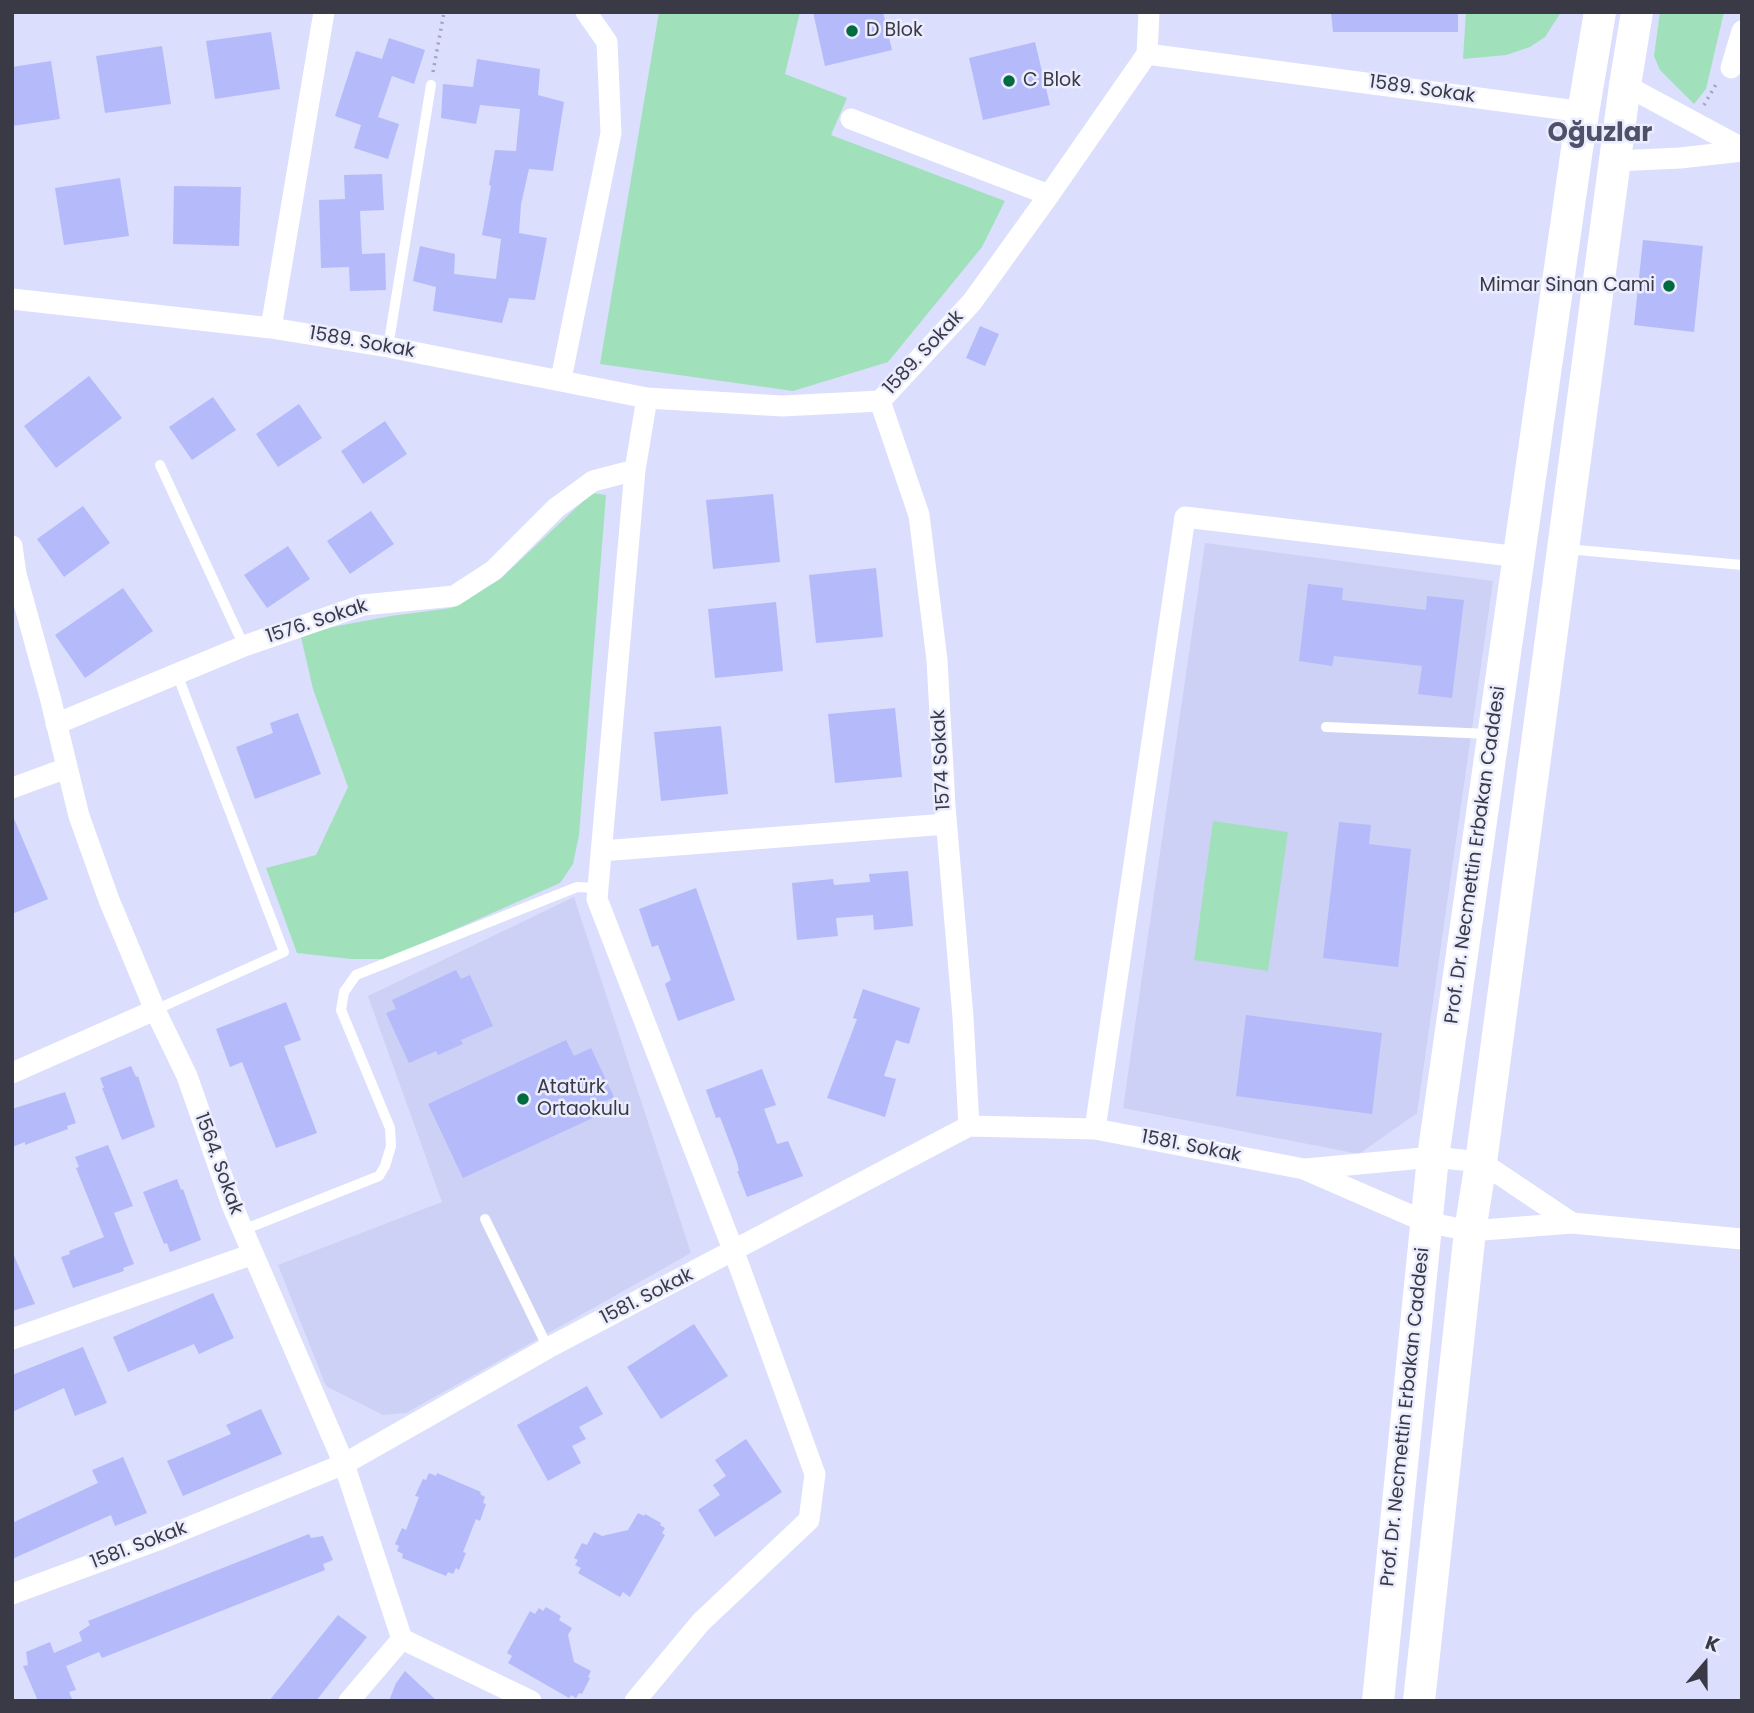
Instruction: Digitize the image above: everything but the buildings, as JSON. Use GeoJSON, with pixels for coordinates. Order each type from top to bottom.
{"type":"FeatureCollection","features":[{"type":"Feature","properties":{"kind":"main road","name":"Prof. Dr. Necmettin Erbakan Caddesi"},"geometry":{"type":"LineString","coordinates":[[1378,1701],[1433,1157],[1577,149],[1600,12]]}},
{"type":"Feature","properties":{"kind":"main road"},"geometry":{"type":"LineString","coordinates":[[1419,1701],[1470,1231],[1637,12]]}},
{"type":"Feature","properties":{"kind":"street"},"geometry":{"type":"LineString","coordinates":[[271,328],[324,12]]}},
{"type":"Feature","properties":{"kind":"street"},"geometry":{"type":"LineString","coordinates":[[561,379],[611,133],[607,42],[586,12]]}},
{"type":"Feature","properties":{"kind":"street"},"geometry":{"type":"LineString","coordinates":[[1147,54],[1149,12]]}},
{"type":"Feature","properties":{"kind":"street"},"geometry":{"type":"LineString","coordinates":[[1731,68],[1742,31]]}},
{"type":"Feature","properties":{"kind":"street","name":"1589. Sokak"},"geometry":{"type":"LineString","coordinates":[[12,299],[271,328],[561,379],[647,398],[782,406],[880,401],[972,302],[1147,54],[1584,112]]}},
{"type":"Feature","properties":{"kind":"street"},"geometry":{"type":"LineString","coordinates":[[1625,85],[1742,149]]}},
{"type":"Feature","properties":{"kind":"street"},"geometry":{"type":"LineString","coordinates":[[851,119],[1049,195]]}},
{"type":"Feature","properties":{"kind":"street"},"geometry":{"type":"LineString","coordinates":[[1616,161],[1680,158],[1742,149]]}},
{"type":"Feature","properties":{"kind":"street"},"geometry":{"type":"LineString","coordinates":[[635,1701],[701,1622],[809,1520],[815,1474],[734,1252],[597,899],[635,470],[647,398]]}},
{"type":"Feature","properties":{"kind":"street","name":"1574 Sokak"},"geometry":{"type":"LineString","coordinates":[[880,401],[919,515],[937,660],[946,824],[963,1017],[969,1126]]}},
{"type":"Feature","properties":{"kind":"street","name":"1576. Sokak"},"geometry":{"type":"LineString","coordinates":[[56,724],[244,646],[363,605],[454,596],[494,570],[556,508],[593,481],[635,470]]}},
{"type":"Feature","properties":{"kind":"street"},"geometry":{"type":"LineString","coordinates":[[1096,1129],[1185,517],[1520,557]]}},
{"type":"Feature","properties":{"kind":"street","name":"1564. Sokak"},"geometry":{"type":"LineString","coordinates":[[12,549],[16,574],[79,816],[155,1010],[187,1076],[243,1230],[344,1464],[402,1639]]}},
{"type":"Feature","properties":{"kind":"street"},"geometry":{"type":"LineString","coordinates":[[12,789],[67,768]]}},
{"type":"Feature","properties":{"kind":"street"},"geometry":{"type":"LineString","coordinates":[[601,851],[946,824]]}},
{"type":"Feature","properties":{"kind":"street"},"geometry":{"type":"LineString","coordinates":[[12,1073],[155,1010]]}},
{"type":"Feature","properties":{"kind":"street","name":"1581. Sokak"},"geometry":{"type":"LineString","coordinates":[[12,1594],[158,1540],[344,1464],[548,1348],[969,1126],[1096,1129],[1304,1169]]}},
{"type":"Feature","properties":{"kind":"street"},"geometry":{"type":"LineString","coordinates":[[1304,1169],[1433,1157],[1481,1162],[1572,1223]]}},
{"type":"Feature","properties":{"kind":"street"},"geometry":{"type":"LineString","coordinates":[[1304,1169],[1426,1222],[1470,1231],[1572,1223],[1742,1239]]}},
{"type":"Feature","properties":{"kind":"street"},"geometry":{"type":"LineString","coordinates":[[12,1339],[253,1254]]}},
{"type":"Feature","properties":{"kind":"street"},"geometry":{"type":"LineString","coordinates":[[349,1701],[402,1639],[531,1701]]}},
{"type":"Feature","properties":{"kind":"lane"},"geometry":{"type":"LineString","coordinates":[[388,347],[431,85]]}},
{"type":"Feature","properties":{"kind":"lane"},"geometry":{"type":"LineString","coordinates":[[160,465],[244,646]]}},
{"type":"Feature","properties":{"kind":"lane"},"geometry":{"type":"LineString","coordinates":[[1564,549],[1742,565]]}},
{"type":"Feature","properties":{"kind":"lane"},"geometry":{"type":"LineString","coordinates":[[155,1010],[284,952],[177,674]]}},
{"type":"Feature","properties":{"kind":"lane"},"geometry":{"type":"LineString","coordinates":[[1326,727],[1493,734]]}},
{"type":"Feature","properties":{"kind":"lane"},"geometry":{"type":"LineString","coordinates":[[243,1230],[379,1175],[385,1166],[391,1146],[390,1128],[341,1010],[344,992],[356,975],[577,887],[597,888]]}},
{"type":"Feature","properties":{"kind":"lane"},"geometry":{"type":"LineString","coordinates":[[485,1219],[548,1348]]}},
{"type":"Feature","properties":{"kind":"path"},"geometry":{"type":"LineString","coordinates":[[431,85],[444,12]]}},
{"type":"Feature","properties":{"kind":"path"},"geometry":{"type":"LineString","coordinates":[[1694,123],[1722,75],[1731,68]]}},
{"type":"Feature","properties":{"kind":"shaded area"},"geometry":{"type":"Polygon","coordinates":[[[1205,543],[1493,581],[1417,1113],[1359,1154],[1123,1108],[1205,543]]]}},
{"type":"Feature","properties":{"kind":"shaded area","name":"Atatürk Ortaokulu"},"geometry":{"type":"Polygon","coordinates":[[[574,897],[691,1253],[406,1413],[383,1415],[326,1386],[278,1265],[442,1202],[368,996],[574,897]]]}},
{"type":"Feature","properties":{"kind":"green space"},"geometry":{"type":"Polygon","coordinates":[[[659,12],[800,12],[785,74],[847,98],[831,135],[1005,201],[982,247],[888,362],[793,391],[600,364],[659,12]]]}},
{"type":"Feature","properties":{"kind":"green space"},"geometry":{"type":"Polygon","coordinates":[[[1466,12],[1561,12],[1545,37],[1530,47],[1506,55],[1463,59],[1466,12]]]}},
{"type":"Feature","properties":{"kind":"green space"},"geometry":{"type":"Polygon","coordinates":[[[1660,12],[1724,12],[1706,89],[1694,104],[1660,70],[1654,56],[1660,12]]]}},
{"type":"Feature","properties":{"kind":"green space"},"geometry":{"type":"Polygon","coordinates":[[[592,493],[606,495],[579,835],[573,864],[560,883],[388,959],[351,959],[297,953],[266,868],[316,855],[348,787],[313,689],[300,633],[451,608],[499,580],[592,493]]]}},
{"type":"Feature","properties":{"kind":"green space"},"geometry":{"type":"Polygon","coordinates":[[[1213,821],[1288,832],[1268,971],[1194,960],[1213,821]]]}},
{"type":"Feature","properties":{"kind":"place","name":"D Blok"},"geometry":{"type":"Point","coordinates":[852,31]}},
{"type":"Feature","properties":{"kind":"place","name":"C Blok"},"geometry":{"type":"Point","coordinates":[1009,81]}},
{"type":"Feature","properties":{"kind":"place","name":"Mimar Sinan Cami"},"geometry":{"type":"Point","coordinates":[1669,286]}},
{"type":"Feature","properties":{"kind":"place","name":"Atatürk Ortaokulu"},"geometry":{"type":"Point","coordinates":[523,1099]}},
{"type":"Feature","properties":{"kind":"district","name":"Oğuzlar"},"geometry":{"type":"Point","coordinates":[1600,134]}}]}
